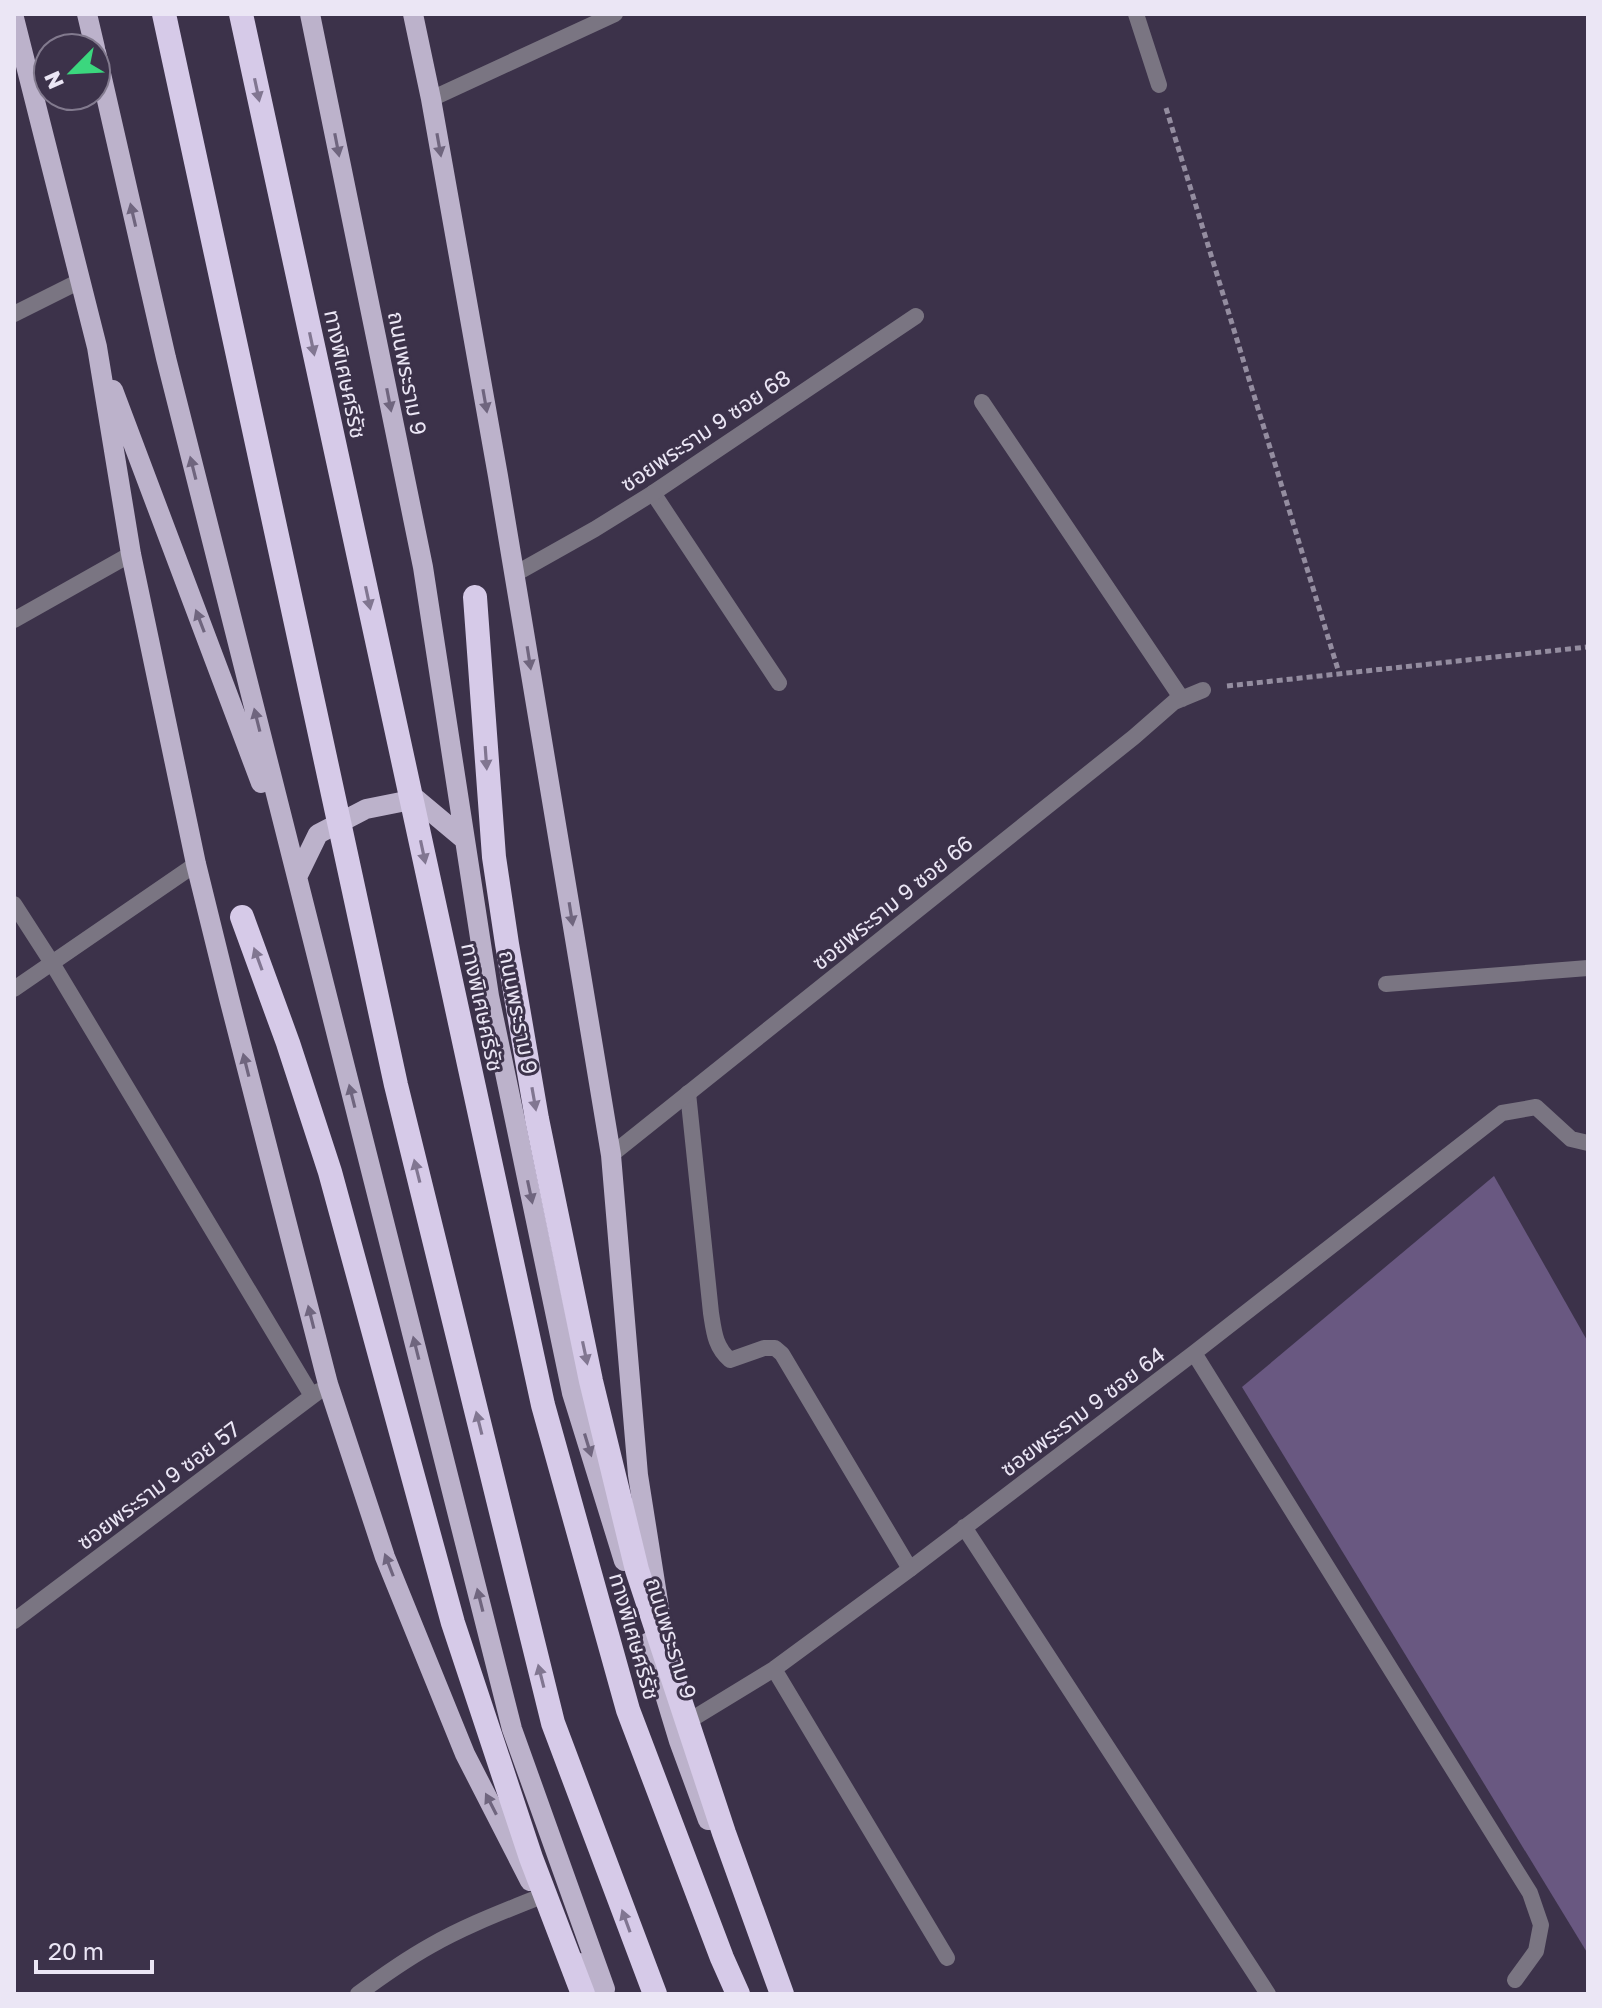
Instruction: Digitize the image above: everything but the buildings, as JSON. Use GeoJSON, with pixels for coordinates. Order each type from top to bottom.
{"type":"FeatureCollection","features":[{"type":"Feature","properties":{"kind":"highway"},"geometry":{"type":"LineString","coordinates":[[164,14],[396,1085],[549,1708],[655,1994]]}},
{"type":"Feature","properties":{"kind":"highway","name":"ทางพิเศษศรีรัช"},"geometry":{"type":"LineString","coordinates":[[241,14],[543,1405],[628,1710],[738,1994]]}},
{"type":"Feature","properties":{"kind":"highway"},"geometry":{"type":"LineString","coordinates":[[475,597],[493,845],[504,929],[537,1119],[591,1381],[637,1570],[724,1833],[782,1994]]}},
{"type":"Feature","properties":{"kind":"highway"},"geometry":{"type":"LineString","coordinates":[[242,917],[330,1172],[453,1623],[531,1858],[583,1994]]}},
{"type":"Feature","properties":{"kind":"main road","name":"ถนนพระราม 9"},"geometry":{"type":"LineString","coordinates":[[310,14],[423,567],[489,996],[572,1393],[678,1734],[774,1994]]}},
{"type":"Feature","properties":{"kind":"main road"},"geometry":{"type":"LineString","coordinates":[[413,14],[431,99],[515,574],[611,1155],[638,1475],[678,1734]]}},
{"type":"Feature","properties":{"kind":"main road"},"geometry":{"type":"LineString","coordinates":[[14,18],[97,347],[131,554],[196,864],[320,1390],[459,1740],[539,1897],[598,1994]]}},
{"type":"Feature","properties":{"kind":"main road"},"geometry":{"type":"LineString","coordinates":[[110,112],[166,358],[512,1729],[607,1994]]}},
{"type":"Feature","properties":{"kind":"main road"},"geometry":{"type":"LineString","coordinates":[[97,347],[297,877]]}},
{"type":"Feature","properties":{"kind":"main road"},"geometry":{"type":"LineString","coordinates":[[297,877],[318,834],[366,809],[416,799],[465,840]]}},
{"type":"Feature","properties":{"kind":"street"},"geometry":{"type":"LineString","coordinates":[[431,99],[615,14]]}},
{"type":"Feature","properties":{"kind":"street"},"geometry":{"type":"LineString","coordinates":[[1136,14],[1159,85]]}},
{"type":"Feature","properties":{"kind":"street"},"geometry":{"type":"LineString","coordinates":[[14,314],[80,281]]}},
{"type":"Feature","properties":{"kind":"street","name":"ซอยพระราม 9 ซอย 68"},"geometry":{"type":"LineString","coordinates":[[515,574],[653,493],[916,316]]}},
{"type":"Feature","properties":{"kind":"street"},"geometry":{"type":"LineString","coordinates":[[982,402],[1182,699]]}},
{"type":"Feature","properties":{"kind":"street"},"geometry":{"type":"LineString","coordinates":[[653,493],[779,683]]}},
{"type":"Feature","properties":{"kind":"street"},"geometry":{"type":"LineString","coordinates":[[14,620],[131,554]]}},
{"type":"Feature","properties":{"kind":"street","name":"ซอยพระราม 9 ซอย 66"},"geometry":{"type":"LineString","coordinates":[[611,1155],[1174,702],[1203,690]]}},
{"type":"Feature","properties":{"kind":"street"},"geometry":{"type":"LineString","coordinates":[[14,989],[196,864]]}},
{"type":"Feature","properties":{"kind":"street"},"geometry":{"type":"LineString","coordinates":[[14,904],[320,1390]]}},
{"type":"Feature","properties":{"kind":"street"},"geometry":{"type":"LineString","coordinates":[[1386,984],[1588,968]]}},
{"type":"Feature","properties":{"kind":"street"},"geometry":{"type":"LineString","coordinates":[[688,1093],[711,1313],[715,1339],[721,1352],[730,1360],[764,1348],[775,1348],[782,1354],[910,1569]]}},
{"type":"Feature","properties":{"kind":"street","name":"ซอยพระราม 9 ซอย 64"},"geometry":{"type":"LineString","coordinates":[[678,1734],[774,1669],[910,1569],[1502,1113],[1536,1107],[1571,1139],[1588,1143]]}},
{"type":"Feature","properties":{"kind":"street"},"geometry":{"type":"LineString","coordinates":[[1194,1353],[1530,1893],[1541,1925],[1536,1951],[1515,1980]]}},
{"type":"Feature","properties":{"kind":"street","name":"ซอยพระราม 9 ซอย 57"},"geometry":{"type":"LineString","coordinates":[[17,1613],[320,1390]]}},
{"type":"Feature","properties":{"kind":"street"},"geometry":{"type":"LineString","coordinates":[[964,1527],[1268,1994]]}},
{"type":"Feature","properties":{"kind":"street"},"geometry":{"type":"LineString","coordinates":[[774,1669],[947,1958]]}},
{"type":"Feature","properties":{"kind":"street"},"geometry":{"type":"LineString","coordinates":[[358,1994],[431,1945],[539,1897]]}},
{"type":"Feature","properties":{"kind":"path"},"geometry":{"type":"LineString","coordinates":[[1159,85],[1339,673]]}},
{"type":"Feature","properties":{"kind":"path"},"geometry":{"type":"LineString","coordinates":[[1203,690],[1587,647]]}},
{"type":"Feature","properties":{"kind":"shaded area"},"geometry":{"type":"Polygon","coordinates":[[[1494,1176],[1588,1342],[1588,1954],[1242,1387],[1494,1176]]]}}]}
